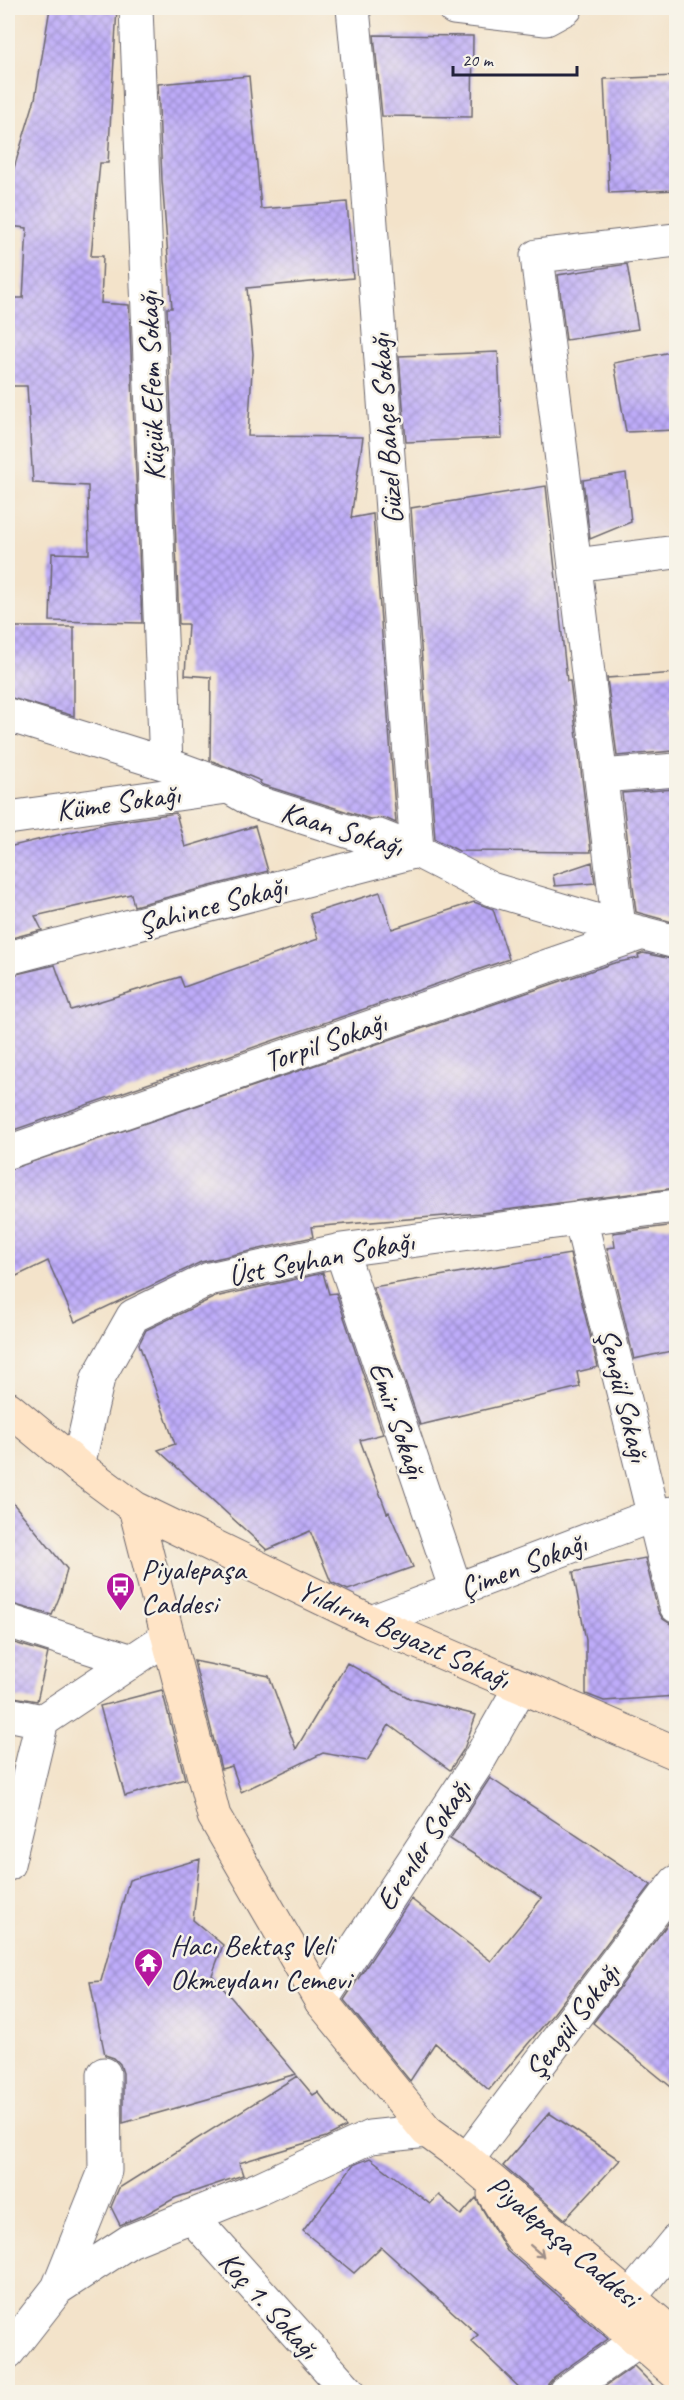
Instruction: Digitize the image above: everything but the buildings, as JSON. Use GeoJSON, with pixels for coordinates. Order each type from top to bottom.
{"type":"FeatureCollection","features":[{"type":"Feature","properties":{"kind":"street","name":"Küçük Efem Sokağı"},"geometry":{"type":"LineString","coordinates":[[136,8],[166,764]]}},
{"type":"Feature","properties":{"kind":"street","name":"Güzel Bahçe Sokağı"},"geometry":{"type":"LineString","coordinates":[[352,8],[363,115],[417,851]]}},
{"type":"Feature","properties":{"kind":"street"},"geometry":{"type":"LineString","coordinates":[[454,8],[546,19],[566,8]]}},
{"type":"Feature","properties":{"kind":"street"},"geometry":{"type":"LineString","coordinates":[[631,930],[600,776],[537,256],[676,240]]}},
{"type":"Feature","properties":{"kind":"street"},"geometry":{"type":"LineString","coordinates":[[575,565],[676,552]]}},
{"type":"Feature","properties":{"kind":"street","name":"Kaan Sokağı"},"geometry":{"type":"LineString","coordinates":[[8,715],[166,764],[229,787],[255,802],[369,838],[378,836],[417,851],[491,889],[676,942]]}},
{"type":"Feature","properties":{"kind":"street"},"geometry":{"type":"LineString","coordinates":[[600,776],[676,770]]}},
{"type":"Feature","properties":{"kind":"street","name":"Küme Sokağı"},"geometry":{"type":"LineString","coordinates":[[8,818],[229,787]]}},
{"type":"Feature","properties":{"kind":"street","name":"Şahince Sokağı"},"geometry":{"type":"LineString","coordinates":[[8,958],[417,851]]}},
{"type":"Feature","properties":{"kind":"street","name":"Torpil Sokağı"},"geometry":{"type":"LineString","coordinates":[[8,1152],[631,930]]}},
{"type":"Feature","properties":{"kind":"street","name":"Üst Seyhan Sokağı"},"geometry":{"type":"LineString","coordinates":[[78,1466],[98,1378],[133,1317],[209,1279],[341,1250],[676,1206]]}},
{"type":"Feature","properties":{"kind":"street","name":"Şengül Sokağı"},"geometry":{"type":"LineString","coordinates":[[580,1218],[665,1514],[676,1606]]}},
{"type":"Feature","properties":{"kind":"street","name":"Emir Sokağı"},"geometry":{"type":"LineString","coordinates":[[341,1250],[456,1590]]}},
{"type":"Feature","properties":{"kind":"street"},"geometry":{"type":"LineString","coordinates":[[8,1408],[78,1466],[135,1508]]}},
{"type":"Feature","properties":{"kind":"street","name":"Yıldırım Beyazıt Sokağı"},"geometry":{"type":"LineString","coordinates":[[135,1508],[371,1622],[676,1753]]}},
{"type":"Feature","properties":{"kind":"street","name":"Piyalepaşa Caddesi"},"geometry":{"type":"LineString","coordinates":[[135,1508],[214,1816],[321,2001],[427,2131],[473,2165],[630,2297],[659,2333],[676,2373]]}},
{"type":"Feature","properties":{"kind":"street","name":"Çimen Sokağı"},"geometry":{"type":"LineString","coordinates":[[371,1622],[665,1514]]}},
{"type":"Feature","properties":{"kind":"street"},"geometry":{"type":"LineString","coordinates":[[8,1621],[132,1661]]}},
{"type":"Feature","properties":{"kind":"street"},"geometry":{"type":"LineString","coordinates":[[8,1864],[42,1721],[168,1637]]}},
{"type":"Feature","properties":{"kind":"street","name":"Erenler Sokağı"},"geometry":{"type":"LineString","coordinates":[[321,2001],[475,1767],[521,1686]]}},
{"type":"Feature","properties":{"kind":"street"},"geometry":{"type":"LineString","coordinates":[[8,1714],[42,1721]]}},
{"type":"Feature","properties":{"kind":"street","name":"Şengül Sokağı"},"geometry":{"type":"LineString","coordinates":[[473,2165],[676,1882]]}},
{"type":"Feature","properties":{"kind":"street"},"geometry":{"type":"LineString","coordinates":[[8,2352],[58,2288],[105,2170],[104,2074]]}},
{"type":"Feature","properties":{"kind":"street"},"geometry":{"type":"LineString","coordinates":[[58,2288],[130,2241],[258,2188],[370,2137],[427,2131]]}},
{"type":"Feature","properties":{"kind":"street","name":"Piyalepaşa Caddesi"},"geometry":{"type":"LineString","coordinates":[[473,2165],[520,2237],[659,2333]]}},
{"type":"Feature","properties":{"kind":"street","name":"Koç 1. Sokağı"},"geometry":{"type":"LineString","coordinates":[[191,2216],[349,2392]]}},
{"type":"Feature","properties":{"kind":"street"},"geometry":{"type":"LineString","coordinates":[[630,2297],[676,2241]]}},
{"type":"Feature","properties":{"kind":"street"},"geometry":{"type":"LineString","coordinates":[[566,2392],[659,2333]]}},
{"type":"Feature","properties":{"kind":"place","name":"Piyalepaşa Caddesi"},"geometry":{"type":"Point","coordinates":[120,1612]}},
{"type":"Feature","properties":{"kind":"place","name":"Hacı Bektaş Veli Okmeydanı Cemevi"},"geometry":{"type":"Point","coordinates":[149,1988]}}]}
